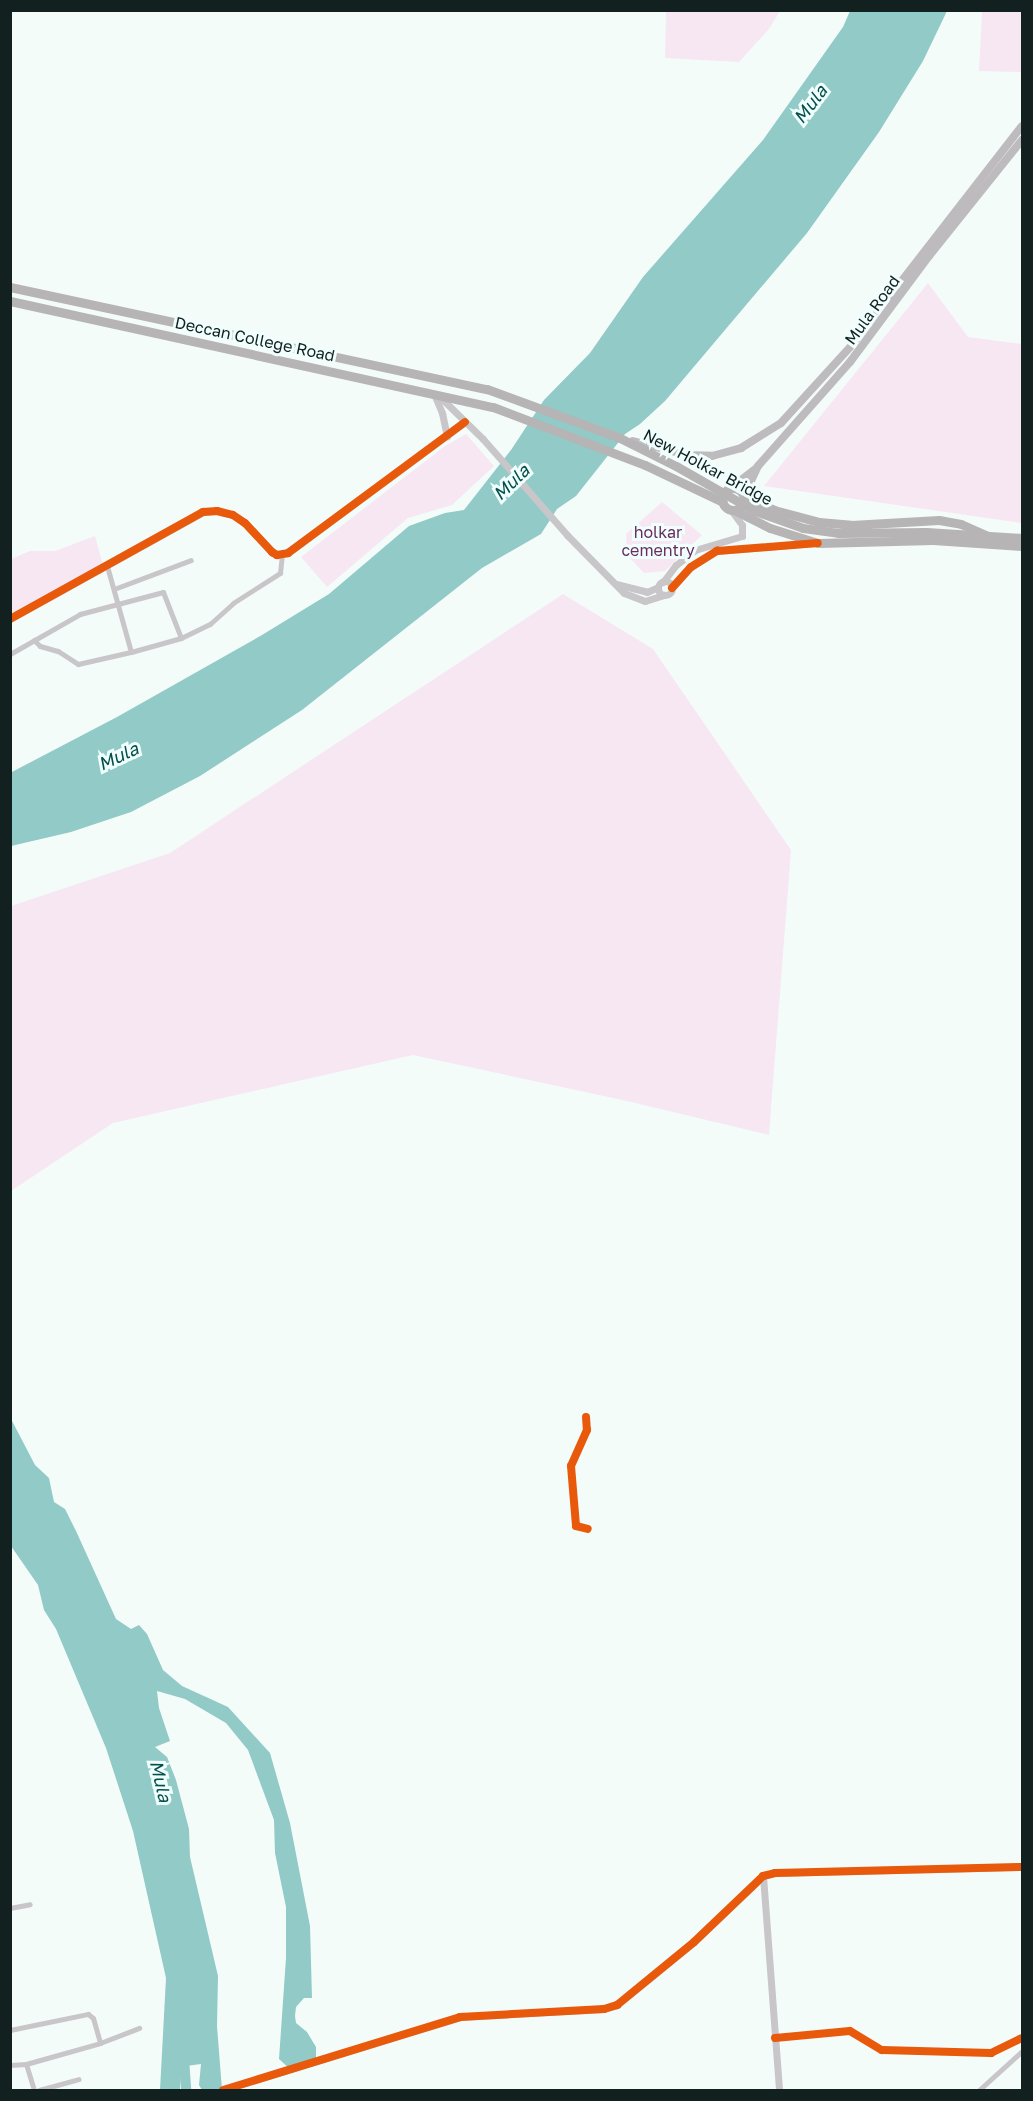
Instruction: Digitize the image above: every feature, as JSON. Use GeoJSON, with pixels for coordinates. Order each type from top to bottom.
{"type":"FeatureCollection","features":[{"type":"Feature","properties":{"kind":"main road","name":"Mula Road"},"geometry":{"type":"LineString","coordinates":[[744,497],[758,466],[971,201],[1023,126]]}},
{"type":"Feature","properties":{"kind":"main road","name":"Mula Road"},"geometry":{"type":"LineString","coordinates":[[998,165],[1023,140]]}},
{"type":"Feature","properties":{"kind":"main road","name":"Deccan College Road"},"geometry":{"type":"LineString","coordinates":[[10,287],[487,389]]}},
{"type":"Feature","properties":{"kind":"main road","name":"Deccan College Road"},"geometry":{"type":"LineString","coordinates":[[10,301],[493,407]]}},
{"type":"Feature","properties":{"kind":"main road","name":"New Holkar Bridge"},"geometry":{"type":"LineString","coordinates":[[620,438],[687,455],[730,452],[753,442],[782,423],[854,347]]}},
{"type":"Feature","properties":{"kind":"main road","name":"New Holkar Bridge"},"geometry":{"type":"LineString","coordinates":[[487,389],[620,438],[676,465],[755,511],[803,528],[838,533],[926,532],[1023,538]]}},
{"type":"Feature","properties":{"kind":"main road","name":"New Holkar Bridge"},"geometry":{"type":"LineString","coordinates":[[493,407],[645,465],[723,502]]}},
{"type":"Feature","properties":{"kind":"main road"},"geometry":{"type":"LineString","coordinates":[[758,466],[724,494],[723,502],[733,510],[770,528],[818,543],[933,540],[1023,546]]}},
{"type":"Feature","properties":{"kind":"main road"},"geometry":{"type":"LineString","coordinates":[[731,488],[738,489],[744,497],[774,510],[819,522],[851,525],[939,520],[961,524],[990,537]]}},
{"type":"Feature","properties":{"kind":"main road"},"geometry":{"type":"LineString","coordinates":[[733,510],[742,506],[744,497]]}},
{"type":"Feature","properties":{"kind":"street"},"geometry":{"type":"LineString","coordinates":[[436,394],[483,439],[567,535],[613,583],[636,600],[652,600],[669,594],[672,588],[701,559],[717,551],[818,543]]}},
{"type":"Feature","properties":{"kind":"street"},"geometry":{"type":"LineString","coordinates":[[436,394],[447,436]]}},
{"type":"Feature","properties":{"kind":"street"},"geometry":{"type":"LineString","coordinates":[[443,414],[451,408]]}},
{"type":"Feature","properties":{"kind":"street"},"geometry":{"type":"LineString","coordinates":[[10,619],[195,515],[211,510],[226,512],[240,519],[272,552],[282,555],[297,548],[465,422]]}},
{"type":"Feature","properties":{"kind":"street"},"geometry":{"type":"LineString","coordinates":[[613,583],[647,592],[661,584],[676,565],[695,550],[742,536],[742,525],[733,510]]}},
{"type":"Feature","properties":{"kind":"street"},"geometry":{"type":"LineString","coordinates":[[34,640],[40,646],[58,651],[78,664],[181,638],[210,624],[233,603],[276,576],[283,568],[282,555]]}},
{"type":"Feature","properties":{"kind":"street"},"geometry":{"type":"LineString","coordinates":[[114,589],[190,560]]}},
{"type":"Feature","properties":{"kind":"street"},"geometry":{"type":"LineString","coordinates":[[107,566],[131,652]]}},
{"type":"Feature","properties":{"kind":"street"},"geometry":{"type":"LineString","coordinates":[[661,584],[670,584],[672,588]]}},
{"type":"Feature","properties":{"kind":"street"},"geometry":{"type":"LineString","coordinates":[[661,584],[659,591],[664,595]]}},
{"type":"Feature","properties":{"kind":"street"},"geometry":{"type":"LineString","coordinates":[[10,654],[73,617],[163,592],[181,638]]}},
{"type":"Feature","properties":{"kind":"street"},"geometry":{"type":"LineString","coordinates":[[586,1417],[587,1430],[571,1466],[576,1527],[588,1528]]}},
{"type":"Feature","properties":{"kind":"street"},"geometry":{"type":"LineString","coordinates":[[223,2091],[460,2017],[604,2009],[617,2005],[694,1942],[763,1876],[775,1873],[1023,1867]]}},
{"type":"Feature","properties":{"kind":"street"},"geometry":{"type":"LineString","coordinates":[[763,1876],[768,1911],[779,2091]]}},
{"type":"Feature","properties":{"kind":"street"},"geometry":{"type":"LineString","coordinates":[[10,1908],[30,1904]]}},
{"type":"Feature","properties":{"kind":"street"},"geometry":{"type":"LineString","coordinates":[[10,2030],[88,2014],[93,2018],[100,2043]]}},
{"type":"Feature","properties":{"kind":"street"},"geometry":{"type":"LineString","coordinates":[[10,2065],[26,2064],[100,2043],[139,2028]]}},
{"type":"Feature","properties":{"kind":"street"},"geometry":{"type":"LineString","coordinates":[[775,2038],[850,2031],[882,2050],[991,2053],[1023,2038]]}},
{"type":"Feature","properties":{"kind":"street"},"geometry":{"type":"LineString","coordinates":[[979,2091],[1023,2050]]}},
{"type":"Feature","properties":{"kind":"street"},"geometry":{"type":"LineString","coordinates":[[26,2064],[34,2091]]}},
{"type":"Feature","properties":{"kind":"street"},"geometry":{"type":"LineString","coordinates":[[39,2091],[79,2079]]}},
{"type":"Feature","properties":{"kind":"green space"},"geometry":{"type":"Polygon","coordinates":[[[666,10],[780,11],[769,29],[739,62],[665,58],[666,10]]]}},
{"type":"Feature","properties":{"kind":"green space"},"geometry":{"type":"Polygon","coordinates":[[[982,11],[1022,11],[1022,72],[979,71],[982,11]]]}},
{"type":"Feature","properties":{"kind":"green space"},"geometry":{"type":"Polygon","coordinates":[[[928,283],[968,337],[1022,344],[1022,523],[764,486],[928,283]]]}},
{"type":"Feature","properties":{"kind":"green space"},"geometry":{"type":"Polygon","coordinates":[[[466,434],[494,466],[452,505],[408,518],[327,587],[301,557],[445,446],[466,434]]]}},
{"type":"Feature","properties":{"kind":"green space","name":"holkar cementry"},"geometry":{"type":"Polygon","coordinates":[[[662,502],[702,535],[665,571],[644,573],[627,555],[626,534],[662,502]]]}},
{"type":"Feature","properties":{"kind":"green space"},"geometry":{"type":"Polygon","coordinates":[[[95,536],[103,565],[11,614],[11,559],[30,551],[55,551],[95,536]]]}},
{"type":"Feature","properties":{"kind":"green space"},"geometry":{"type":"Polygon","coordinates":[[[563,594],[653,649],[791,850],[769,1135],[627,1101],[413,1055],[113,1123],[11,1191],[11,906],[170,853],[563,594]]]}},
{"type":"Feature","properties":{"kind":"water"},"geometry":{"type":"Polygon","coordinates":[[[850,11],[947,11],[923,61],[879,132],[807,233],[665,401],[640,424],[625,434],[576,496],[557,509],[541,534],[482,568],[302,710],[200,776],[131,812],[71,832],[11,846],[10,773],[117,717],[262,635],[329,594],[409,526],[445,513],[464,510],[511,450],[544,400],[590,353],[643,277],[763,140],[843,27],[850,11]]]}},
{"type":"Feature","properties":{"kind":"water"},"geometry":{"type":"Polygon","coordinates":[[[10,1417],[35,1465],[49,1478],[54,1502],[65,1509],[116,1619],[131,1629],[139,1625],[147,1634],[163,1670],[182,1686],[228,1707],[270,1753],[290,1823],[310,1926],[312,1998],[304,1998],[296,2007],[296,2023],[307,2032],[316,2047],[316,2061],[290,2069],[279,2059],[286,1958],[286,1907],[275,1853],[274,1820],[248,1750],[226,1723],[185,1699],[157,1691],[159,1708],[170,1741],[155,1747],[167,1757],[176,1780],[189,1829],[190,1857],[218,1976],[217,2026],[222,2090],[202,2090],[199,2085],[201,2064],[186,2066],[181,2076],[180,2090],[160,2090],[166,1978],[133,1831],[106,1748],[56,1629],[44,1610],[38,1585],[11,1546],[10,1417]]]}},
{"type":"Feature","properties":{"kind":"waterway","name":"Mula"},"geometry":{"type":"LineString","coordinates":[[184,2058],[186,2090]]}},
{"type":"Feature","properties":{"kind":"cycle path"},"geometry":{"type":"LineString","coordinates":[[10,619],[203,512],[217,511],[233,515],[245,523],[272,552],[277,555],[288,553],[465,422]]}},
{"type":"Feature","properties":{"kind":"cycle path"},"geometry":{"type":"LineString","coordinates":[[672,588],[691,567],[717,551],[818,543]]}},
{"type":"Feature","properties":{"kind":"cycle path"},"geometry":{"type":"LineString","coordinates":[[586,1417],[587,1430],[571,1466],[576,1526],[588,1529]]}},
{"type":"Feature","properties":{"kind":"cycle path"},"geometry":{"type":"LineString","coordinates":[[223,2090],[460,2017],[604,2009],[617,2005],[694,1942],[763,1876],[775,1873],[1022,1867]]}},
{"type":"Feature","properties":{"kind":"cycle path"},"geometry":{"type":"LineString","coordinates":[[775,2038],[850,2031],[882,2050],[991,2053],[1022,2038]]}}]}
